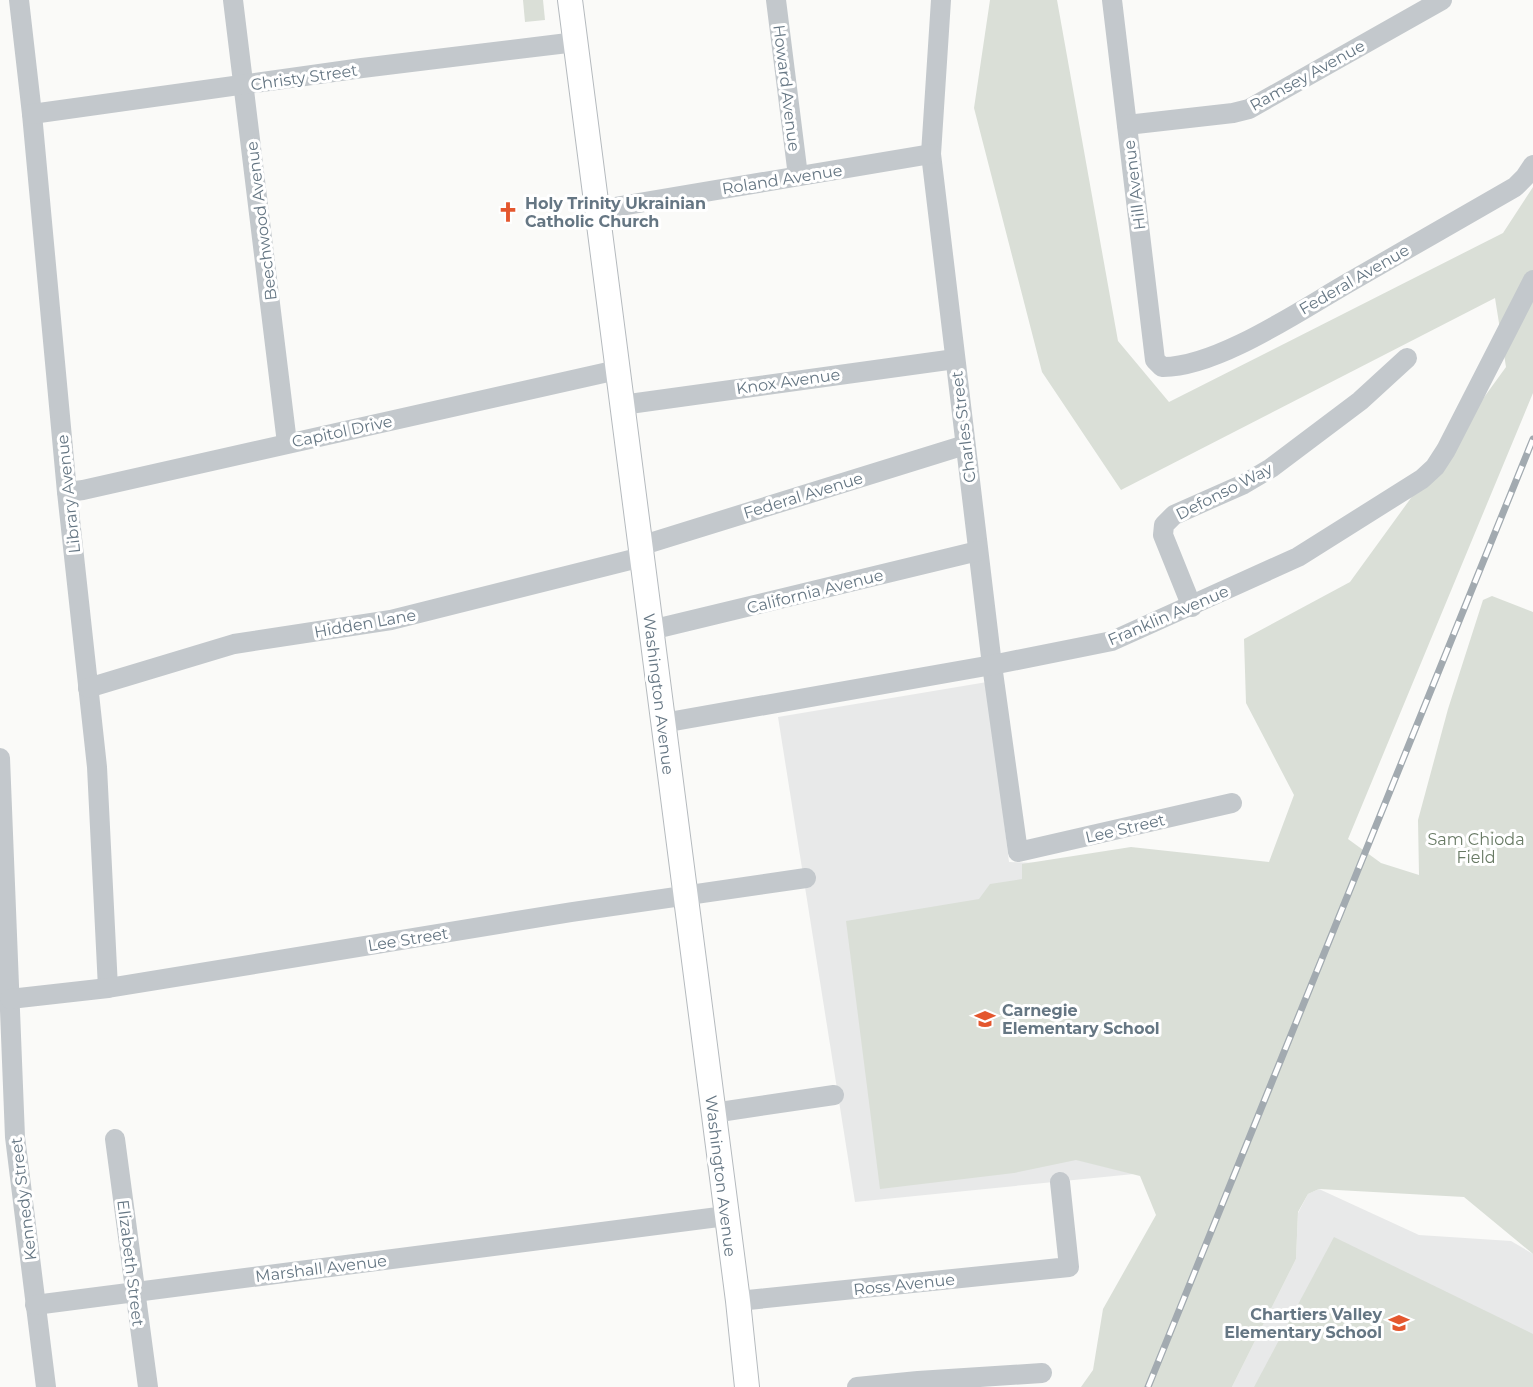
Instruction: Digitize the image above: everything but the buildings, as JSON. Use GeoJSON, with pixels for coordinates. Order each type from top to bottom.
{"type":"FeatureCollection","features":[{"type":"Feature","properties":{"kind":"main road","name":"Washington Avenue"},"geometry":{"type":"LineString","coordinates":[[570,0],[738,1301],[747,1387]]}},
{"type":"Feature","properties":{"kind":"street","name":"Library Avenue"},"geometry":{"type":"LineString","coordinates":[[19,0],[98,787],[108,988]]}},
{"type":"Feature","properties":{"kind":"street","name":"Beechwood Avenue"},"geometry":{"type":"LineString","coordinates":[[233,0],[287,443]]}},
{"type":"Feature","properties":{"kind":"street","name":"Howard Avenue"},"geometry":{"type":"LineString","coordinates":[[776,0],[798,176]]}},
{"type":"Feature","properties":{"kind":"street","name":"Charles Street"},"geometry":{"type":"LineString","coordinates":[[940,0],[931,154],[992,665],[1018,852]]}},
{"type":"Feature","properties":{"kind":"street","name":"Hill Avenue"},"geometry":{"type":"LineString","coordinates":[[1112,0],[1155,360],[1162,366]]}},
{"type":"Feature","properties":{"kind":"street","name":"Ramsey Avenue"},"geometry":{"type":"LineString","coordinates":[[1127,125],[1233,113],[1249,109],[1442,0]]}},
{"type":"Feature","properties":{"kind":"street","name":"Christy Street"},"geometry":{"type":"LineString","coordinates":[[32,114],[576,42]]}},
{"type":"Feature","properties":{"kind":"street","name":"Roland Avenue"},"geometry":{"type":"LineString","coordinates":[[597,210],[931,154]]}},
{"type":"Feature","properties":{"kind":"street","name":"Federal Avenue"},"geometry":{"type":"LineString","coordinates":[[1162,366],[1186,364],[1210,357],[1266,330],[1515,187],[1526,177],[1533,165]]}},
{"type":"Feature","properties":{"kind":"street","name":"Franklin Avenue"},"geometry":{"type":"LineString","coordinates":[[663,723],[992,665],[1112,641],[1298,557],[1422,480],[1435,467],[1446,450],[1533,280]]}},
{"type":"Feature","properties":{"kind":"street","name":"Defonso Way"},"geometry":{"type":"LineString","coordinates":[[1192,606],[1163,536],[1164,525],[1174,515],[1244,484],[1271,468],[1360,400],[1407,358]]}},
{"type":"Feature","properties":{"kind":"street","name":"Knox Avenue"},"geometry":{"type":"LineString","coordinates":[[622,405],[955,359]]}},
{"type":"Feature","properties":{"kind":"street","name":"Capitol Drive"},"geometry":{"type":"LineString","coordinates":[[67,492],[617,370]]}},
{"type":"Feature","properties":{"kind":"street","name":"Federal Avenue"},"geometry":{"type":"LineString","coordinates":[[641,551],[965,445]]}},
{"type":"Feature","properties":{"kind":"street","name":"Hidden Lane"},"geometry":{"type":"LineString","coordinates":[[88,688],[234,644],[409,616],[641,551]]}},
{"type":"Feature","properties":{"kind":"street","name":"California Avenue"},"geometry":{"type":"LineString","coordinates":[[651,630],[978,551]]}},
{"type":"Feature","properties":{"kind":"street","name":"Kennedy Street"},"geometry":{"type":"LineString","coordinates":[[0,758],[15,1137],[46,1387]]}},
{"type":"Feature","properties":{"kind":"street","name":"Lee Street"},"geometry":{"type":"LineString","coordinates":[[1018,852],[1232,803]]}},
{"type":"Feature","properties":{"kind":"street","name":"Lee Street"},"geometry":{"type":"LineString","coordinates":[[10,999],[108,988],[806,878]]}},
{"type":"Feature","properties":{"kind":"street"},"geometry":{"type":"LineString","coordinates":[[713,1113],[834,1095]]}},
{"type":"Feature","properties":{"kind":"street","name":"Elizabeth Street"},"geometry":{"type":"LineString","coordinates":[[116,1139],[148,1387]]}},
{"type":"Feature","properties":{"kind":"street","name":"Ross Avenue"},"geometry":{"type":"LineString","coordinates":[[738,1301],[1069,1267],[1060,1182]]}},
{"type":"Feature","properties":{"kind":"street","name":"Marshall Avenue"},"geometry":{"type":"LineString","coordinates":[[35,1305],[726,1216]]}},
{"type":"Feature","properties":{"kind":"street"},"geometry":{"type":"LineString","coordinates":[[857,1387],[1042,1373]]}},
{"type":"Feature","properties":{"kind":"shaded area","name":"Carnegie Elementary School"},"geometry":{"type":"Polygon","coordinates":[[[987,682],[1009,862],[1133,866],[1154,1172],[855,1202],[778,717],[987,682]]]}},
{"type":"Feature","properties":{"kind":"shaded area","name":"Chartiers Valley Elementary School"},"geometry":{"type":"Polygon","coordinates":[[[1319,1189],[1419,1235],[1511,1241],[1533,1254],[1533,1387],[1232,1387],[1296,1259],[1298,1213],[1308,1194],[1319,1189]]]}},
{"type":"Feature","properties":{"kind":"green space"},"geometry":{"type":"Polygon","coordinates":[[[523,0],[543,0],[545,20],[525,22],[523,0]]]}},
{"type":"Feature","properties":{"kind":"green space","name":"Sam Chioda Field"},"geometry":{"type":"Polygon","coordinates":[[[990,0],[1057,0],[1118,341],[1169,402],[1503,233],[1533,187],[1533,393],[1348,839],[1381,863],[1419,875],[1418,820],[1448,709],[1483,600],[1492,596],[1533,612],[1533,1254],[1464,1197],[1319,1189],[1308,1194],[1298,1212],[1296,1259],[1232,1387],[1081,1387],[1093,1370],[1103,1309],[1156,1215],[1140,1176],[1076,1160],[1014,1173],[880,1189],[846,921],[979,899],[990,884],[1022,879],[1022,864],[1131,847],[1269,862],[1294,795],[1246,703],[1244,639],[1350,582],[1506,367],[1495,298],[1121,490],[1042,372],[974,108],[990,0]]]}},
{"type":"Feature","properties":{"kind":"green space","name":"Chartiers Valley Elementary School"},"geometry":{"type":"Polygon","coordinates":[[[1334,1237],[1533,1334],[1533,1387],[1254,1387],[1334,1237]]]}},
{"type":"Feature","properties":{"kind":"railway"},"geometry":{"type":"LineString","coordinates":[[1148,1387],[1533,439]]}},
{"type":"Feature","properties":{"kind":"place","name":"Holy Trinity Ukrainian Catholic Church"},"geometry":{"type":"Point","coordinates":[508,212]}},
{"type":"Feature","properties":{"kind":"place","name":"Carnegie Elementary School"},"geometry":{"type":"Point","coordinates":[985,1019]}},
{"type":"Feature","properties":{"kind":"place","name":"Chartiers Valley Elementary School"},"geometry":{"type":"Point","coordinates":[1399,1323]}}]}
